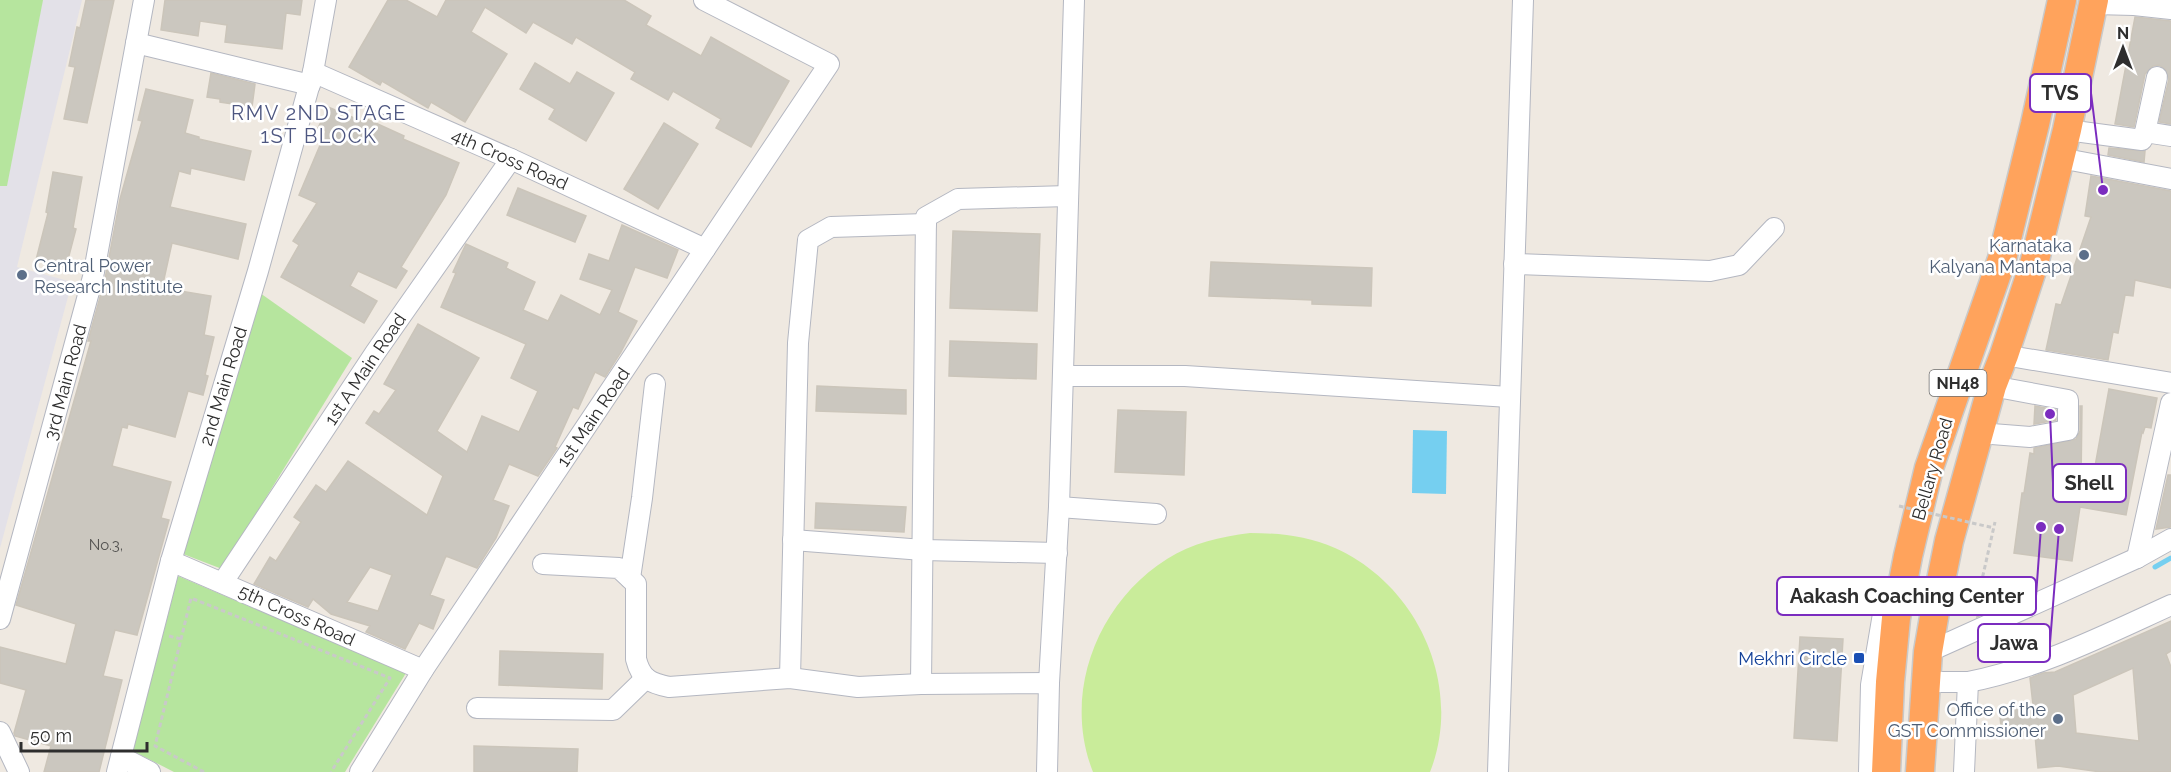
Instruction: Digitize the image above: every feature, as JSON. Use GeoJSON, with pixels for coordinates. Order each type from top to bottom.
{"type":"FeatureCollection","features":[{"type":"Feature","properties":{"kind":"highway","name":"Bellary Road"},"geometry":{"type":"LineString","coordinates":[[1886,772],[1890,681],[1896,618],[1929,468],[2002,259],[2062,0]]}},
{"type":"Feature","properties":{"kind":"highway","name":"Bellary Road"},"geometry":{"type":"LineString","coordinates":[[1920,772],[1928,652],[1936,600],[1949,541],[1992,386],[2034,264],[2067,130],[2094,2]]}},
{"type":"Feature","properties":{"kind":"street","name":"3rd Main Road"},"geometry":{"type":"LineString","coordinates":[[0,619],[93,277],[144,0]]}},
{"type":"Feature","properties":{"kind":"street","name":"2nd Main Road"},"geometry":{"type":"LineString","coordinates":[[119,765],[171,561],[258,271],[312,79],[326,0]]}},
{"type":"Feature","properties":{"kind":"street","name":"1st Main Road"},"geometry":{"type":"LineString","coordinates":[[360,772],[423,670],[830,64],[704,0]]}},
{"type":"Feature","properties":{"kind":"street"},"geometry":{"type":"LineString","coordinates":[[1047,772],[1049,683],[1059,507],[1074,0]]}},
{"type":"Feature","properties":{"kind":"street"},"geometry":{"type":"LineString","coordinates":[[1498,772],[1523,0]]}},
{"type":"Feature","properties":{"kind":"street"},"geometry":{"type":"LineString","coordinates":[[2094,2],[2171,9]]}},
{"type":"Feature","properties":{"kind":"street","name":"4th Cross Road"},"geometry":{"type":"LineString","coordinates":[[136,43],[312,79],[511,159],[705,249]]}},
{"type":"Feature","properties":{"kind":"street"},"geometry":{"type":"LineString","coordinates":[[2067,130],[2142,140],[2157,77]]}},
{"type":"Feature","properties":{"kind":"street"},"geometry":{"type":"LineString","coordinates":[[2145,132],[2171,136]]}},
{"type":"Feature","properties":{"kind":"street"},"geometry":{"type":"LineString","coordinates":[[2060,158],[2171,178]]}},
{"type":"Feature","properties":{"kind":"street","name":"1st A Main Road"},"geometry":{"type":"LineString","coordinates":[[223,582],[368,363],[511,159]]}},
{"type":"Feature","properties":{"kind":"street"},"geometry":{"type":"LineString","coordinates":[[921,684],[926,217],[958,199],[1068,196]]}},
{"type":"Feature","properties":{"kind":"street"},"geometry":{"type":"LineString","coordinates":[[790,678],[798,343],[808,240],[831,227],[926,224]]}},
{"type":"Feature","properties":{"kind":"street"},"geometry":{"type":"LineString","coordinates":[[1514,264],[1710,271],[1739,265],[1774,228]]}},
{"type":"Feature","properties":{"kind":"street"},"geometry":{"type":"LineString","coordinates":[[2004,355],[2171,383]]}},
{"type":"Feature","properties":{"kind":"street"},"geometry":{"type":"LineString","coordinates":[[1063,376],[1185,376],[1509,397]]}},
{"type":"Feature","properties":{"kind":"street"},"geometry":{"type":"LineString","coordinates":[[630,578],[655,384]]}},
{"type":"Feature","properties":{"kind":"street"},"geometry":{"type":"LineString","coordinates":[[1979,433],[2030,437],[2067,430],[2068,400],[1992,386]]}},
{"type":"Feature","properties":{"kind":"street"},"geometry":{"type":"LineString","coordinates":[[2137,558],[2171,403]]}},
{"type":"Feature","properties":{"kind":"street"},"geometry":{"type":"LineString","coordinates":[[1059,507],[1156,514]]}},
{"type":"Feature","properties":{"kind":"street"},"geometry":{"type":"LineString","coordinates":[[1928,652],[2137,558],[2171,539]]}},
{"type":"Feature","properties":{"kind":"street"},"geometry":{"type":"LineString","coordinates":[[793,540],[922,550],[1057,553]]}},
{"type":"Feature","properties":{"kind":"street","name":"5th Cross Road"},"geometry":{"type":"LineString","coordinates":[[171,561],[423,670]]}},
{"type":"Feature","properties":{"kind":"street"},"geometry":{"type":"LineString","coordinates":[[543,564],[620,568],[636,584],[636,659],[639,671],[652,684],[669,687],[790,678],[858,687],[1049,683]]}},
{"type":"Feature","properties":{"kind":"street"},"geometry":{"type":"LineString","coordinates":[[1869,772],[1871,685],[1885,602],[1903,583]]}},
{"type":"Feature","properties":{"kind":"street"},"geometry":{"type":"LineString","coordinates":[[1926,681],[1968,681],[2002,675],[2064,654],[2171,605]]}},
{"type":"Feature","properties":{"kind":"street"},"geometry":{"type":"LineString","coordinates":[[477,708],[613,710],[646,678]]}},
{"type":"Feature","properties":{"kind":"street"},"geometry":{"type":"LineString","coordinates":[[1964,772],[1968,681]]}},
{"type":"Feature","properties":{"kind":"street"},"geometry":{"type":"LineString","coordinates":[[0,732],[19,772]]}},
{"type":"Feature","properties":{"kind":"street"},"geometry":{"type":"LineString","coordinates":[[119,765],[150,772]]}},
{"type":"Feature","properties":{"kind":"path"},"geometry":{"type":"LineString","coordinates":[[1899,506],[1994,528]]}},
{"type":"Feature","properties":{"kind":"path"},"geometry":{"type":"LineString","coordinates":[[1981,584],[1995,522]]}},
{"type":"Feature","properties":{"kind":"path"},"geometry":{"type":"LineString","coordinates":[[204,772],[155,747],[191,598],[390,678],[332,772]]}},
{"type":"Feature","properties":{"kind":"shaded area","name":"Central Power Research Institute"},"geometry":{"type":"Polygon","coordinates":[[[0,0],[82,0],[17,267],[72,282],[0,548],[0,0]]]}},
{"type":"Feature","properties":{"kind":"green space"},"geometry":{"type":"Polygon","coordinates":[[[0,0],[43,0],[7,186],[0,186],[0,0]]]}},
{"type":"Feature","properties":{"kind":"green space"},"geometry":{"type":"Polygon","coordinates":[[[260,293],[352,358],[222,569],[178,552],[260,293]]]}},
{"type":"Feature","properties":{"kind":"green space"},"geometry":{"type":"Polygon","coordinates":[[[1250,533],[1293,536],[1335,548],[1364,565],[1390,587],[1410,612],[1426,642],[1437,673],[1441,706],[1439,739],[1430,772],[1093,772],[1084,742],[1082,712],[1084,682],[1092,653],[1105,625],[1122,600],[1142,578],[1167,559],[1207,542],[1250,533]]]}},
{"type":"Feature","properties":{"kind":"green space"},"geometry":{"type":"Polygon","coordinates":[[[178,576],[406,673],[345,772],[174,772],[133,751],[178,576]]]}},
{"type":"Feature","properties":{"kind":"water"},"geometry":{"type":"Polygon","coordinates":[[[1413,430],[1447,431],[1446,494],[1412,493],[1413,430]]]}},
{"type":"Feature","properties":{"kind":"building"},"geometry":{"type":"Polygon","coordinates":[[[86,0],[114,0],[87,123],[64,119],[75,67],[69,66],[77,27],[80,28],[86,0]]]}},
{"type":"Feature","properties":{"kind":"building"},"geometry":{"type":"Polygon","coordinates":[[[165,0],[302,0],[300,15],[286,13],[282,49],[225,42],[227,25],[200,21],[198,36],[161,30],[165,0]]]}},
{"type":"Feature","properties":{"kind":"building"},"geometry":{"type":"Polygon","coordinates":[[[388,0],[406,0],[437,17],[446,0],[624,0],[651,16],[646,25],[701,56],[711,37],[789,81],[751,147],[716,128],[721,119],[673,91],[668,100],[631,79],[635,72],[576,37],[572,44],[533,22],[526,33],[485,7],[471,32],[507,54],[465,122],[431,102],[428,108],[382,81],[380,85],[349,67],[388,0]]]}},
{"type":"Feature","properties":{"kind":"building"},"geometry":{"type":"Polygon","coordinates":[[[2135,17],[2171,21],[2171,124],[2159,122],[2169,79],[2165,69],[2159,65],[2153,66],[2145,74],[2134,127],[2115,124],[2135,17]]]}},
{"type":"Feature","properties":{"kind":"building"},"geometry":{"type":"Polygon","coordinates":[[[535,63],[570,84],[577,72],[614,93],[586,141],[549,119],[555,109],[520,89],[535,63]]]}},
{"type":"Feature","properties":{"kind":"building"},"geometry":{"type":"Polygon","coordinates":[[[211,73],[255,84],[252,107],[220,102],[220,99],[207,97],[211,73]]]}},
{"type":"Feature","properties":{"kind":"building"},"geometry":{"type":"Polygon","coordinates":[[[146,89],[193,100],[185,133],[199,137],[199,139],[251,151],[244,180],[191,168],[190,174],[179,171],[170,207],[246,224],[238,259],[172,243],[162,288],[211,296],[204,335],[214,337],[205,375],[208,376],[203,395],[188,391],[175,437],[128,424],[127,428],[122,427],[112,466],[171,482],[161,518],[169,520],[137,635],[115,630],[103,676],[122,680],[99,772],[44,772],[51,746],[15,736],[26,690],[0,683],[0,647],[66,664],[76,624],[16,605],[91,341],[88,341],[105,279],[120,199],[142,121],[138,120],[146,89]]]}},
{"type":"Feature","properties":{"kind":"building"},"geometry":{"type":"Polygon","coordinates":[[[328,107],[366,123],[367,119],[404,136],[403,139],[459,163],[446,195],[401,267],[407,271],[396,288],[358,271],[350,286],[377,301],[364,323],[281,277],[299,245],[293,241],[317,203],[299,195],[326,131],[318,128],[328,107]]]}},
{"type":"Feature","properties":{"kind":"building"},"geometry":{"type":"Polygon","coordinates":[[[664,123],[698,144],[658,209],[624,189],[664,123]]]}},
{"type":"Feature","properties":{"kind":"building"},"geometry":{"type":"Polygon","coordinates":[[[2109,148],[2145,151],[2144,162],[2108,155],[2109,148]]]}},
{"type":"Feature","properties":{"kind":"building"},"geometry":{"type":"Polygon","coordinates":[[[53,172],[82,177],[73,228],[76,229],[66,267],[36,260],[48,213],[46,212],[53,172]]]}},
{"type":"Feature","properties":{"kind":"building"},"geometry":{"type":"Polygon","coordinates":[[[2091,176],[2171,191],[2171,288],[2135,280],[2133,296],[2125,295],[2118,333],[2113,332],[2108,360],[2046,350],[2056,304],[2061,305],[2091,217],[2085,216],[2091,176]]]}},
{"type":"Feature","properties":{"kind":"building"},"geometry":{"type":"Polygon","coordinates":[[[518,188],[586,216],[575,242],[507,215],[518,188]]]}},
{"type":"Feature","properties":{"kind":"building"},"geometry":{"type":"Polygon","coordinates":[[[622,225],[678,250],[667,278],[635,267],[618,312],[637,321],[605,377],[595,372],[578,409],[573,407],[555,447],[557,448],[538,476],[509,464],[493,500],[509,506],[496,538],[477,568],[446,556],[430,595],[444,600],[433,629],[419,623],[405,649],[366,632],[370,626],[331,614],[313,599],[308,607],[254,584],[270,557],[276,561],[301,522],[294,517],[316,485],[326,492],[348,461],[427,515],[443,476],[366,423],[374,411],[379,414],[396,390],[384,384],[418,324],[479,358],[437,431],[467,452],[482,416],[519,432],[538,391],[511,378],[526,344],[441,307],[466,244],[508,263],[506,268],[535,282],[523,310],[548,321],[561,295],[600,315],[612,290],[580,279],[589,254],[609,261],[622,225]],[[370,567],[347,602],[378,611],[392,575],[370,567]]]}},
{"type":"Feature","properties":{"kind":"building"},"geometry":{"type":"Polygon","coordinates":[[[953,231],[1040,234],[1037,311],[950,308],[953,231]]]}},
{"type":"Feature","properties":{"kind":"building"},"geometry":{"type":"Polygon","coordinates":[[[1211,262],[1372,268],[1371,306],[1312,304],[1312,300],[1209,296],[1211,262]]]}},
{"type":"Feature","properties":{"kind":"building"},"geometry":{"type":"Polygon","coordinates":[[[950,341],[1037,344],[1036,379],[949,376],[950,341]]]}},
{"type":"Feature","properties":{"kind":"building"},"geometry":{"type":"Polygon","coordinates":[[[817,386],[906,390],[906,414],[816,411],[817,386]]]}},
{"type":"Feature","properties":{"kind":"building"},"geometry":{"type":"Polygon","coordinates":[[[2109,389],[2157,398],[2151,428],[2145,427],[2142,432],[2126,515],[2080,507],[2072,561],[2014,553],[2030,453],[2034,454],[2034,448],[2076,439],[2080,431],[2080,406],[2082,406],[2081,482],[2092,483],[2109,389]]]}},
{"type":"Feature","properties":{"kind":"building"},"geometry":{"type":"Polygon","coordinates":[[[2035,406],[2056,410],[2056,420],[2034,424],[2035,406]]]}},
{"type":"Feature","properties":{"kind":"building"},"geometry":{"type":"Polygon","coordinates":[[[1118,410],[1186,412],[1184,475],[1115,472],[1118,410]]]}},
{"type":"Feature","properties":{"kind":"building"},"geometry":{"type":"Polygon","coordinates":[[[2168,475],[2171,475],[2171,527],[2156,529],[2168,475]]]}},
{"type":"Feature","properties":{"kind":"building"},"geometry":{"type":"Polygon","coordinates":[[[816,503],[906,507],[904,532],[815,528],[816,503]]]}},
{"type":"Feature","properties":{"kind":"building"},"geometry":{"type":"Polygon","coordinates":[[[1985,588],[2011,588],[2014,600],[1977,617],[1985,588]]]}},
{"type":"Feature","properties":{"kind":"building"},"geometry":{"type":"Polygon","coordinates":[[[2171,621],[2171,651],[2166,654],[2171,667],[2171,772],[2101,772],[2058,766],[2038,768],[2035,735],[2002,738],[2000,716],[2009,715],[2008,707],[2033,705],[2030,678],[2043,673],[2055,672],[2171,621]],[[2133,668],[2073,695],[2076,733],[2139,741],[2133,668]]]}},
{"type":"Feature","properties":{"kind":"building"},"geometry":{"type":"Polygon","coordinates":[[[1800,637],[1843,639],[1837,741],[1794,738],[1800,637]]]}},
{"type":"Feature","properties":{"kind":"building"},"geometry":{"type":"Polygon","coordinates":[[[500,651],[603,654],[602,689],[499,685],[500,651]]]}},
{"type":"Feature","properties":{"kind":"building"},"geometry":{"type":"Polygon","coordinates":[[[474,746],[578,749],[577,772],[474,772],[474,746]]]}},
{"type":"Feature","properties":{"kind":"waterway"},"geometry":{"type":"LineString","coordinates":[[2155,567],[2171,558]]}},
{"type":"Feature","properties":{"kind":"place","name":"TVS"},"geometry":{"type":"Point","coordinates":[2103,190]}},
{"type":"Feature","properties":{"kind":"place","name":"Karnataka Kalyana Mantapa"},"geometry":{"type":"Point","coordinates":[2084,255]}},
{"type":"Feature","properties":{"kind":"place","name":"Central Power Research Institute"},"geometry":{"type":"Point","coordinates":[22,275]}},
{"type":"Feature","properties":{"kind":"place","name":"Shell"},"geometry":{"type":"Point","coordinates":[2050,414]}},
{"type":"Feature","properties":{"kind":"place","name":"Aakash Coaching Center"},"geometry":{"type":"Point","coordinates":[2041,527]}},
{"type":"Feature","properties":{"kind":"place","name":"Jawa"},"geometry":{"type":"Point","coordinates":[2059,529]}},
{"type":"Feature","properties":{"kind":"place","name":"Mekhri Circle"},"geometry":{"type":"Point","coordinates":[1859,658]}},
{"type":"Feature","properties":{"kind":"place","name":"Office of the GST Commissioner"},"geometry":{"type":"Point","coordinates":[2058,719]}},
{"type":"Feature","properties":{"kind":"district","name":"RMV 2ND STAGE 1ST BLOCK"},"geometry":{"type":"Point","coordinates":[319,124]}}]}
